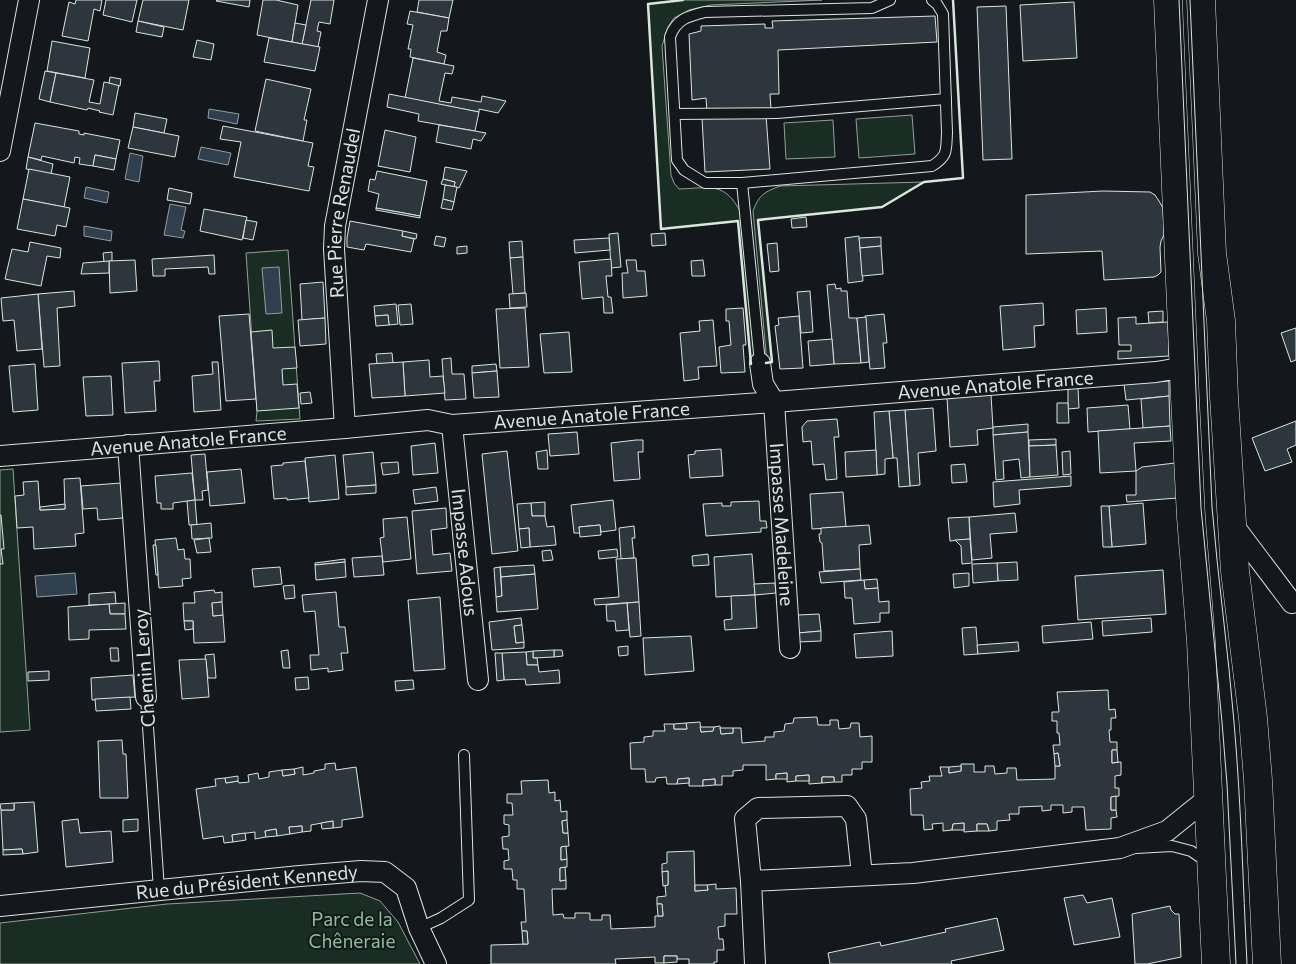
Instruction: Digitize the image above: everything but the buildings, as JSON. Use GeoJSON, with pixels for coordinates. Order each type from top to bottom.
{"type":"FeatureCollection","features":[{"type":"Feature","properties":{"kind":"main road"},"geometry":{"type":"LineString","coordinates":[[1168,0],[1191,516],[1201,641],[1216,964]]}},
{"type":"Feature","properties":{"kind":"main road"},"geometry":{"type":"LineString","coordinates":[[1201,0],[1212,253],[1221,321],[1235,571],[1253,718],[1261,826],[1267,964]]}},
{"type":"Feature","properties":{"kind":"street"},"geometry":{"type":"LineString","coordinates":[[0,151],[29,0]]}},
{"type":"Feature","properties":{"kind":"street","name":"Rue Pierre Renaudel"},"geometry":{"type":"LineString","coordinates":[[345,428],[334,249],[335,226],[378,0]]}},
{"type":"Feature","properties":{"kind":"street"},"geometry":{"type":"LineString","coordinates":[[760,364],[763,384],[774,402]]}},
{"type":"Feature","properties":{"kind":"street","name":"Avenue Anatole France"},"geometry":{"type":"LineString","coordinates":[[0,456],[428,420],[452,424],[774,402],[1184,369]]}},
{"type":"Feature","properties":{"kind":"street","name":"Impasse Madeleine"},"geometry":{"type":"LineString","coordinates":[[774,402],[790,648]]}},
{"type":"Feature","properties":{"kind":"street","name":"Impasse Adous"},"geometry":{"type":"LineString","coordinates":[[452,424],[478,680]]}},
{"type":"Feature","properties":{"kind":"street","name":"Chemin Leroy"},"geometry":{"type":"LineString","coordinates":[[128,445],[146,697]]}},
{"type":"Feature","properties":{"kind":"street"},"geometry":{"type":"LineString","coordinates":[[1232,522],[1292,603],[1296,602]]}},
{"type":"Feature","properties":{"kind":"street"},"geometry":{"type":"LineString","coordinates":[[751,881],[913,873],[1120,848],[1166,831],[1208,798]]}},
{"type":"Feature","properties":{"kind":"street"},"geometry":{"type":"LineString","coordinates":[[755,964],[751,881],[745,819],[758,808],[847,806],[856,819],[862,875]]}},
{"type":"Feature","properties":{"kind":"street","name":"Rue du Président Kennedy"},"geometry":{"type":"LineString","coordinates":[[0,906],[309,875],[361,871],[385,872],[406,888],[419,928],[436,964]]}},
{"type":"Feature","properties":{"kind":"lane"},"geometry":{"type":"LineString","coordinates":[[890,0],[872,8],[706,12],[683,19],[673,29],[670,37],[677,160],[684,170],[705,183],[742,183],[932,166],[942,160],[946,150],[947,133],[943,14],[932,0]]}},
{"type":"Feature","properties":{"kind":"lane"},"geometry":{"type":"LineString","coordinates":[[675,114],[777,112],[946,99]]}},
{"type":"Feature","properties":{"kind":"lane"},"geometry":{"type":"LineString","coordinates":[[742,183],[760,364]]}},
{"type":"Feature","properties":{"kind":"lane","name":"Chemin Leroy"},"geometry":{"type":"LineString","coordinates":[[146,697],[159,890]]}},
{"type":"Feature","properties":{"kind":"lane"},"geometry":{"type":"LineString","coordinates":[[419,928],[441,918],[469,900],[464,755]]}},
{"type":"Feature","properties":{"kind":"lane"},"geometry":{"type":"LineString","coordinates":[[1120,848],[1172,846],[1192,851],[1211,864]]}},
{"type":"Feature","properties":{"kind":"green space"},"geometry":{"type":"Polygon","coordinates":[[[683,0],[822,0],[711,5],[689,10],[674,18],[668,27],[662,46],[671,175],[674,183],[679,189],[708,188],[723,191],[735,203],[741,213],[755,364],[751,364],[738,221],[661,229],[648,4],[683,0]]]}},
{"type":"Feature","properties":{"kind":"green space"},"geometry":{"type":"Polygon","coordinates":[[[912,115],[915,154],[859,158],[856,119],[912,115]]]}},
{"type":"Feature","properties":{"kind":"green space"},"geometry":{"type":"Polygon","coordinates":[[[833,120],[835,157],[786,159],[784,123],[833,120]]]}},
{"type":"Feature","properties":{"kind":"green space"},"geometry":{"type":"Polygon","coordinates":[[[924,182],[882,207],[758,220],[772,362],[767,363],[753,211],[760,198],[766,192],[780,186],[924,182]]]}},
{"type":"Feature","properties":{"kind":"green space"},"geometry":{"type":"Polygon","coordinates":[[[288,250],[300,419],[256,421],[257,411],[246,253],[288,250]]]}},
{"type":"Feature","properties":{"kind":"green space"},"geometry":{"type":"Polygon","coordinates":[[[13,469],[30,730],[0,732],[0,470],[13,469]]]}},
{"type":"Feature","properties":{"kind":"green space","name":"Parc de la Chêneraie"},"geometry":{"type":"Polygon","coordinates":[[[360,893],[380,901],[398,922],[420,964],[0,964],[0,923],[167,904],[360,893]]]}},
{"type":"Feature","properties":{"kind":"water"},"geometry":{"type":"Polygon","coordinates":[[[209,109],[239,114],[237,124],[208,118],[209,109]]]}},
{"type":"Feature","properties":{"kind":"water"},"geometry":{"type":"Polygon","coordinates":[[[201,147],[231,153],[228,165],[198,159],[201,147]]]}},
{"type":"Feature","properties":{"kind":"water"},"geometry":{"type":"Polygon","coordinates":[[[130,153],[143,156],[139,182],[125,179],[130,153]]]}},
{"type":"Feature","properties":{"kind":"water"},"geometry":{"type":"Polygon","coordinates":[[[86,187],[109,192],[107,203],[84,198],[86,187]]]}},
{"type":"Feature","properties":{"kind":"water"},"geometry":{"type":"Polygon","coordinates":[[[170,204],[186,207],[181,230],[185,231],[183,238],[164,235],[170,204]]]}},
{"type":"Feature","properties":{"kind":"water"},"geometry":{"type":"Polygon","coordinates":[[[84,226],[112,231],[111,241],[84,236],[84,226]]]}},
{"type":"Feature","properties":{"kind":"water"},"geometry":{"type":"Polygon","coordinates":[[[279,267],[282,313],[266,314],[262,268],[279,267]]]}},
{"type":"Feature","properties":{"kind":"water"},"geometry":{"type":"Polygon","coordinates":[[[75,573],[77,594],[37,597],[35,576],[75,573]]]}},
{"type":"Feature","properties":{"kind":"tram line"},"geometry":{"type":"LineString","coordinates":[[1179,0],[1201,508],[1227,784],[1236,964]]}},
{"type":"Feature","properties":{"kind":"tram line"},"geometry":{"type":"LineString","coordinates":[[1190,0],[1212,507],[1232,695],[1247,964]]}},
{"type":"Feature","properties":{"kind":"wall"},"geometry":{"type":"LineString","coordinates":[[683,0],[648,4],[661,229],[738,221],[751,364]]}},
{"type":"Feature","properties":{"kind":"wall"},"geometry":{"type":"LineString","coordinates":[[766,363],[772,362],[758,220],[882,207],[924,182],[963,178],[953,0]]}}]}
